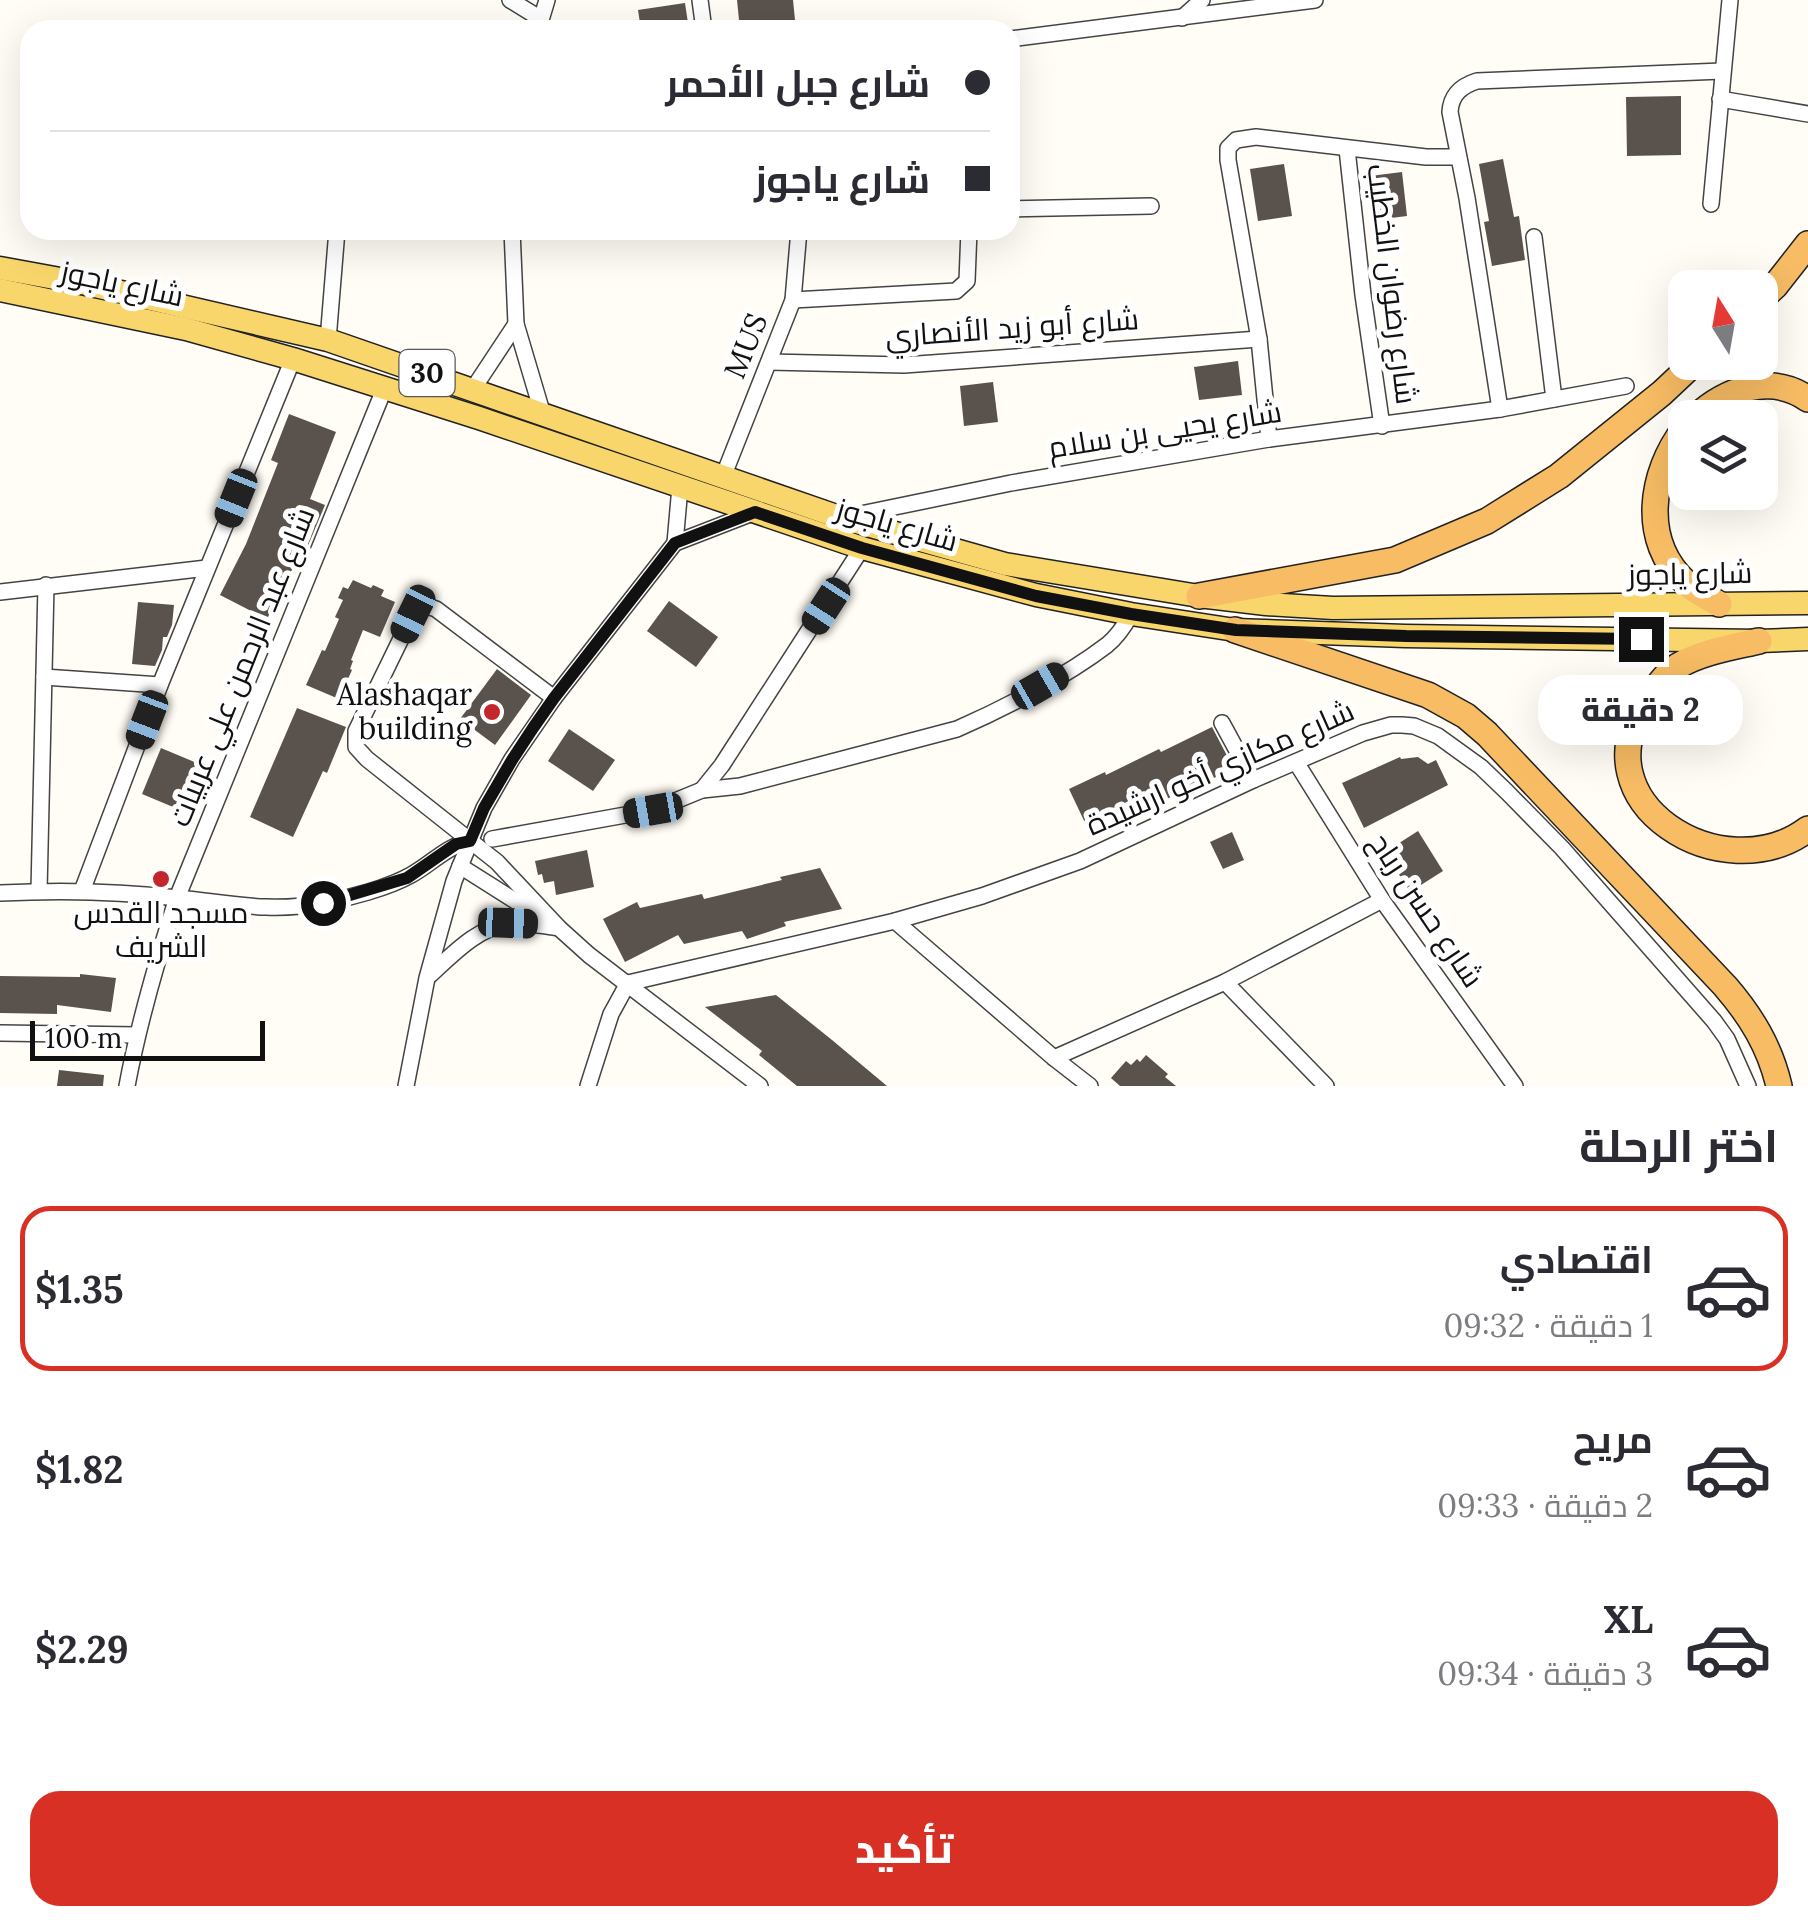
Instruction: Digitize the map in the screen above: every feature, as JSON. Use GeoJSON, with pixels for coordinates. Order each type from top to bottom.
{"type":"FeatureCollection","features":[{"type":"Feature","properties":{"kind":"highway"},"geometry":{"type":"LineString","coordinates":[[1778,282],[1808,244]]}},
{"type":"Feature","properties":{"kind":"highway"},"geometry":{"type":"LineString","coordinates":[[1199,596],[1395,560],[1487,522],[1559,476],[1675,380]]}},
{"type":"Feature","properties":{"kind":"highway"},"geometry":{"type":"LineString","coordinates":[[1719,400],[1748,387],[1764,385],[1780,386],[1808,400]]}},
{"type":"Feature","properties":{"kind":"highway"},"geometry":{"type":"LineString","coordinates":[[1668,455],[1656,493],[1659,542],[1689,586],[1719,604]]}},
{"type":"Feature","properties":{"kind":"highway"},"geometry":{"type":"LineString","coordinates":[[1236,630],[1428,695],[1466,716],[1725,986],[1757,1028],[1779,1086]]}},
{"type":"Feature","properties":{"kind":"highway"},"geometry":{"type":"LineString","coordinates":[[1759,640],[1680,664],[1658,684],[1630,731],[1632,779],[1655,818],[1684,838],[1705,845],[1740,850],[1768,848],[1784,844],[1808,829]]}},
{"type":"Feature","properties":{"kind":"main road","name":"شارع ياجوز"},"geometry":{"type":"LineString","coordinates":[[0,268],[328,340],[842,518],[1005,564],[1199,596],[1333,608],[1808,604]]}},
{"type":"Feature","properties":{"kind":"main road","name":"شارع ياجوز"},"geometry":{"type":"LineString","coordinates":[[0,290],[186,329],[293,359],[862,548],[1036,596],[1236,630],[1406,636],[1808,639]]}},
{"type":"Feature","properties":{"kind":"street"},"geometry":{"type":"LineString","coordinates":[[510,0],[535,20]]}},
{"type":"Feature","properties":{"kind":"street"},"geometry":{"type":"LineString","coordinates":[[1182,18],[1202,0]]}},
{"type":"Feature","properties":{"kind":"street"},"geometry":{"type":"LineString","coordinates":[[1020,38],[1315,0]]}},
{"type":"Feature","properties":{"kind":"street"},"geometry":{"type":"LineString","coordinates":[[1712,204],[1730,0]]}},
{"type":"Feature","properties":{"kind":"street"},"geometry":{"type":"LineString","coordinates":[[1500,409],[1450,112],[1454,95],[1466,84],[1478,82],[1722,71]]}},
{"type":"Feature","properties":{"kind":"street"},"geometry":{"type":"LineString","coordinates":[[1720,99],[1808,114]]}},
{"type":"Feature","properties":{"kind":"street"},"geometry":{"type":"LineString","coordinates":[[1269,439],[1259,339],[1227,154],[1231,143],[1242,138],[1283,140],[1426,157],[1458,157]]}},
{"type":"Feature","properties":{"kind":"street","name":"شارع رضوان الخطيب"},"geometry":{"type":"LineString","coordinates":[[1347,149],[1382,426]]}},
{"type":"Feature","properties":{"kind":"street"},"geometry":{"type":"LineString","coordinates":[[1020,210],[1151,206]]}},
{"type":"Feature","properties":{"kind":"street"},"geometry":{"type":"LineString","coordinates":[[1534,237],[1554,399]]}},
{"type":"Feature","properties":{"kind":"street"},"geometry":{"type":"LineString","coordinates":[[328,340],[336,240]]}},
{"type":"Feature","properties":{"kind":"street"},"geometry":{"type":"LineString","coordinates":[[512,240],[516,324],[543,416]]}},
{"type":"Feature","properties":{"kind":"street","name":"MUS"},"geometry":{"type":"LineString","coordinates":[[723,477],[793,300],[798,240]]}},
{"type":"Feature","properties":{"kind":"street"},"geometry":{"type":"LineString","coordinates":[[793,300],[956,291],[967,281],[969,240]]}},
{"type":"Feature","properties":{"kind":"street"},"geometry":{"type":"LineString","coordinates":[[473,389],[516,324]]}},
{"type":"Feature","properties":{"kind":"street","name":"شارع أبو زيد الأنصاري"},"geometry":{"type":"LineString","coordinates":[[769,362],[904,365],[1259,339]]}},
{"type":"Feature","properties":{"kind":"street"},"geometry":{"type":"LineString","coordinates":[[82,891],[160,685],[293,359]]}},
{"type":"Feature","properties":{"kind":"street","name":"شارع يحيى بن سلام"},"geometry":{"type":"LineString","coordinates":[[842,518],[1012,483],[1269,439],[1500,409],[1626,386]]}},
{"type":"Feature","properties":{"kind":"street","name":"شارع عبد الرحمن علي عربيات"},"geometry":{"type":"LineString","coordinates":[[127,1086],[136,1035],[177,898],[385,387]]}},
{"type":"Feature","properties":{"kind":"street"},"geometry":{"type":"LineString","coordinates":[[675,543],[680,487]]}},
{"type":"Feature","properties":{"kind":"street"},"geometry":{"type":"LineString","coordinates":[[406,1086],[427,978],[460,866],[484,808],[512,760],[554,698],[675,543],[755,512]]}},
{"type":"Feature","properties":{"kind":"street"},"geometry":{"type":"LineString","coordinates":[[702,790],[862,548]]}},
{"type":"Feature","properties":{"kind":"street"},"geometry":{"type":"LineString","coordinates":[[0,592],[208,568]]}},
{"type":"Feature","properties":{"kind":"street"},"geometry":{"type":"LineString","coordinates":[[39,891],[46,585]]}},
{"type":"Feature","properties":{"kind":"street"},"geometry":{"type":"LineString","coordinates":[[554,698],[436,609],[423,607],[413,614],[356,731],[356,747],[497,862],[589,954],[760,1086]]}},
{"type":"Feature","properties":{"kind":"street"},"geometry":{"type":"LineString","coordinates":[[492,840],[653,810],[702,790],[740,786],[957,729],[1066,672],[1109,643],[1131,614]]}},
{"type":"Feature","properties":{"kind":"street"},"geometry":{"type":"LineString","coordinates":[[44,677],[160,685]]}},
{"type":"Feature","properties":{"kind":"street"},"geometry":{"type":"LineString","coordinates":[[1222,723],[1252,780]]}},
{"type":"Feature","properties":{"kind":"street","name":"شارع مكازي أخو ارشيدة"},"geometry":{"type":"LineString","coordinates":[[628,983],[895,921],[982,896],[1080,861],[1252,780],[1377,728],[1414,726],[1438,736],[1481,768],[1562,848],[1714,1021],[1727,1039],[1748,1086]]}},
{"type":"Feature","properties":{"kind":"street","name":"شارع حسن رباح"},"geometry":{"type":"LineString","coordinates":[[1296,762],[1382,900],[1515,1086]]}},
{"type":"Feature","properties":{"kind":"street"},"geometry":{"type":"LineString","coordinates":[[484,808],[497,862]]}},
{"type":"Feature","properties":{"kind":"street"},"geometry":{"type":"LineString","coordinates":[[0,893],[82,891],[245,908],[323,903],[407,878],[456,844],[470,841]]}},
{"type":"Feature","properties":{"kind":"street"},"geometry":{"type":"LineString","coordinates":[[460,866],[559,928]]}},
{"type":"Feature","properties":{"kind":"street"},"geometry":{"type":"LineString","coordinates":[[1054,1058],[1225,982],[1382,900]]}},
{"type":"Feature","properties":{"kind":"street"},"geometry":{"type":"LineString","coordinates":[[895,921],[1090,1086]]}},
{"type":"Feature","properties":{"kind":"street"},"geometry":{"type":"LineString","coordinates":[[427,978],[464,945],[508,923],[559,928]]}},
{"type":"Feature","properties":{"kind":"street"},"geometry":{"type":"LineString","coordinates":[[1225,982],[1326,1086]]}},
{"type":"Feature","properties":{"kind":"street"},"geometry":{"type":"LineString","coordinates":[[588,1086],[610,1014],[628,983]]}},
{"type":"Feature","properties":{"kind":"street"},"geometry":{"type":"LineString","coordinates":[[0,1033],[136,1035]]}},
{"type":"Feature","properties":{"kind":"building"},"geometry":{"type":"Polygon","coordinates":[[[737,0],[793,0],[795,20],[739,20],[737,0]]]}},
{"type":"Feature","properties":{"kind":"building"},"geometry":{"type":"Polygon","coordinates":[[[685,3],[688,20],[640,20],[638,10],[685,3]]]}},
{"type":"Feature","properties":{"kind":"building"},"geometry":{"type":"Polygon","coordinates":[[[1681,96],[1681,155],[1627,156],[1626,97],[1681,96]]]}},
{"type":"Feature","properties":{"kind":"building"},"geometry":{"type":"Polygon","coordinates":[[[1503,159],[1514,217],[1519,216],[1525,260],[1492,266],[1479,164],[1503,159]]]}},
{"type":"Feature","properties":{"kind":"building"},"geometry":{"type":"Polygon","coordinates":[[[1284,164],[1292,216],[1258,221],[1250,169],[1284,164]]]}},
{"type":"Feature","properties":{"kind":"building"},"geometry":{"type":"Polygon","coordinates":[[[1402,172],[1407,216],[1375,220],[1370,176],[1402,172]]]}},
{"type":"Feature","properties":{"kind":"building"},"geometry":{"type":"Polygon","coordinates":[[[1238,361],[1242,395],[1199,400],[1194,367],[1238,361]]]}},
{"type":"Feature","properties":{"kind":"building"},"geometry":{"type":"Polygon","coordinates":[[[993,382],[998,422],[964,426],[960,386],[993,382]]]}},
{"type":"Feature","properties":{"kind":"building"},"geometry":{"type":"Polygon","coordinates":[[[289,414],[336,432],[310,499],[325,505],[304,555],[300,554],[267,619],[220,595],[246,544],[278,463],[271,460],[289,414]]]}},
{"type":"Feature","properties":{"kind":"building"},"geometry":{"type":"Polygon","coordinates":[[[353,580],[384,590],[381,596],[395,602],[380,637],[363,630],[339,699],[306,685],[339,619],[335,617],[343,600],[338,598],[343,587],[348,589],[353,580]]]}},
{"type":"Feature","properties":{"kind":"building"},"geometry":{"type":"Polygon","coordinates":[[[669,601],[718,637],[696,667],[647,631],[669,601]]]}},
{"type":"Feature","properties":{"kind":"building"},"geometry":{"type":"Polygon","coordinates":[[[138,602],[174,605],[172,625],[167,637],[163,637],[155,666],[132,664],[138,602]]]}},
{"type":"Feature","properties":{"kind":"building","name":"Alashaqar building"},"geometry":{"type":"Polygon","coordinates":[[[497,669],[531,695],[495,745],[460,719],[497,669]]]}},
{"type":"Feature","properties":{"kind":"building"},"geometry":{"type":"Polygon","coordinates":[[[297,708],[346,727],[293,837],[250,817],[297,708]]]}},
{"type":"Feature","properties":{"kind":"building"},"geometry":{"type":"Polygon","coordinates":[[[1212,727],[1234,769],[1144,809],[1141,803],[1088,829],[1069,789],[1212,727]]]}},
{"type":"Feature","properties":{"kind":"building"},"geometry":{"type":"Polygon","coordinates":[[[569,729],[615,760],[593,791],[548,761],[569,729]]]}},
{"type":"Feature","properties":{"kind":"building"},"geometry":{"type":"Polygon","coordinates":[[[161,748],[204,766],[185,812],[142,794],[161,748]]]}},
{"type":"Feature","properties":{"kind":"building"},"geometry":{"type":"Polygon","coordinates":[[[1400,757],[1418,757],[1428,764],[1436,760],[1448,785],[1364,828],[1342,783],[1400,757]]]}},
{"type":"Feature","properties":{"kind":"building"},"geometry":{"type":"Polygon","coordinates":[[[1418,831],[1443,871],[1410,892],[1385,852],[1418,831]]]}},
{"type":"Feature","properties":{"kind":"building"},"geometry":{"type":"Polygon","coordinates":[[[1232,832],[1244,860],[1223,869],[1210,842],[1232,832]]]}},
{"type":"Feature","properties":{"kind":"building"},"geometry":{"type":"Polygon","coordinates":[[[587,850],[594,887],[556,895],[554,881],[544,883],[542,874],[538,875],[535,861],[587,850]]]}},
{"type":"Feature","properties":{"kind":"building"},"geometry":{"type":"Polygon","coordinates":[[[820,868],[842,909],[784,922],[786,926],[747,939],[742,931],[684,944],[678,935],[625,962],[603,919],[637,902],[640,908],[702,894],[704,899],[820,868]]]}},
{"type":"Feature","properties":{"kind":"building"},"geometry":{"type":"Polygon","coordinates":[[[80,974],[116,978],[111,1012],[57,1005],[57,1014],[0,1013],[0,976],[80,974]]]}},
{"type":"Feature","properties":{"kind":"building"},"geometry":{"type":"Polygon","coordinates":[[[776,995],[887,1086],[797,1086],[759,1055],[762,1051],[705,1007],[776,995]]]}},
{"type":"Feature","properties":{"kind":"building"},"geometry":{"type":"Polygon","coordinates":[[[1146,1055],[1176,1086],[1120,1086],[1111,1078],[1126,1061],[1131,1065],[1146,1055]]]}},
{"type":"Feature","properties":{"kind":"building"},"geometry":{"type":"Polygon","coordinates":[[[59,1070],[104,1075],[103,1086],[57,1086],[59,1070]]]}},
{"type":"Feature","properties":{"kind":"place","name":"Alashaqar building"},"geometry":{"type":"Point","coordinates":[492,712]}},
{"type":"Feature","properties":{"kind":"place","name":"مسجد القدس الشريف"},"geometry":{"type":"Point","coordinates":[161,879]}},
{"type":"Feature","properties":{"kind":"route"},"geometry":{"type":"LineString","coordinates":[[323,903],[407,878],[456,844],[470,841],[484,808],[533,728],[675,543],[755,512],[862,548],[1036,596],[1236,630],[1641,639]]}}]}
